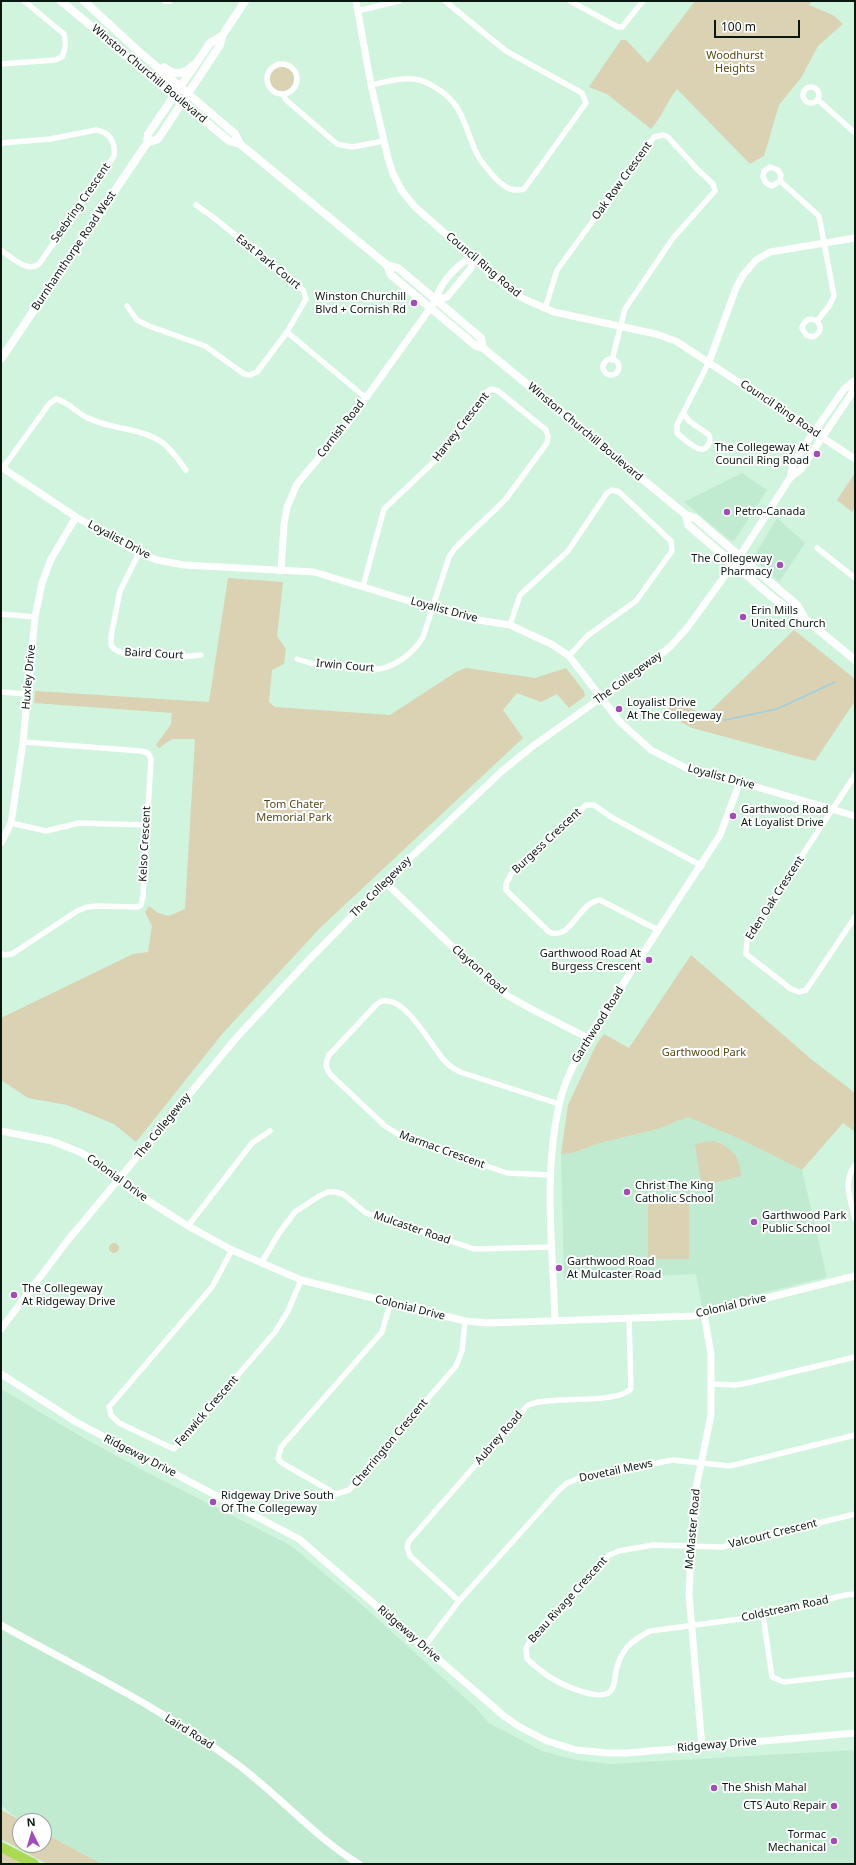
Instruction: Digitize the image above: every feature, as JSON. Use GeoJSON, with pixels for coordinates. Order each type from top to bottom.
{"type":"FeatureCollection","features":[{"type":"Feature","properties":{"kind":"highway"},"geometry":{"type":"LineString","coordinates":[[1,1847],[34,1864]]}},
{"type":"Feature","properties":{"kind":"main road","name":"Winston Churchill Boulevard"},"geometry":{"type":"LineString","coordinates":[[61,1],[228,141],[240,144]]}},
{"type":"Feature","properties":{"kind":"main road","name":"Winston Churchill Boulevard"},"geometry":{"type":"LineString","coordinates":[[84,1],[136,49],[235,134],[240,144],[387,265],[398,268],[481,338],[483,348]]}},
{"type":"Feature","properties":{"kind":"main road","name":"Burnhamthorpe Road West"},"geometry":{"type":"LineString","coordinates":[[147,143],[158,139],[220,45],[222,36],[245,1]]}},
{"type":"Feature","properties":{"kind":"main road","name":"Burnhamthorpe Road West"},"geometry":{"type":"LineString","coordinates":[[1,359],[147,143],[148,134],[210,43],[222,36]]}},
{"type":"Feature","properties":{"kind":"main road"},"geometry":{"type":"LineString","coordinates":[[136,49],[141,47],[171,72],[181,73],[193,66],[210,43]]}},
{"type":"Feature","properties":{"kind":"main road","name":"Winston Churchill Boulevard"},"geometry":{"type":"LineString","coordinates":[[387,265],[391,275],[476,346],[483,348],[686,516],[695,518],[740,556],[797,605],[805,619]]}},
{"type":"Feature","properties":{"kind":"main road","name":"Winston Churchill Boulevard"},"geometry":{"type":"LineString","coordinates":[[686,516],[688,525],[733,564],[792,612],[805,619],[855,660]]}},
{"type":"Feature","properties":{"kind":"street"},"geometry":{"type":"LineString","coordinates":[[1,64],[55,60],[62,57],[65,50],[66,42],[64,34],[24,1]]}},
{"type":"Feature","properties":{"kind":"street"},"geometry":{"type":"LineString","coordinates":[[164,1],[170,1]]}},
{"type":"Feature","properties":{"kind":"street","name":"Council Ring Road"},"geometry":{"type":"LineString","coordinates":[[356,1],[371,85],[393,174],[402,191],[415,207],[504,285],[524,299],[545,309],[666,337],[686,347],[855,459]]}},
{"type":"Feature","properties":{"kind":"street"},"geometry":{"type":"LineString","coordinates":[[357,10],[399,1]]}},
{"type":"Feature","properties":{"kind":"street"},"geometry":{"type":"LineString","coordinates":[[371,85],[406,78],[420,80],[450,98],[460,113],[477,155],[489,171],[506,188],[516,191],[524,189],[586,103],[585,98],[582,93],[523,62],[506,51],[445,1]]}},
{"type":"Feature","properties":{"kind":"street"},"geometry":{"type":"LineString","coordinates":[[570,1],[618,27],[622,27],[626,24],[643,1]]}},
{"type":"Feature","properties":{"kind":"street"},"geometry":{"type":"LineString","coordinates":[[280,64],[289,66],[295,72],[297,77],[297,82],[292,90],[284,94],[275,92],[268,86],[267,81],[268,72],[271,68],[280,64]]}},
{"type":"Feature","properties":{"kind":"street"},"geometry":{"type":"LineString","coordinates":[[284,94],[285,99],[338,144],[352,147],[384,141]]}},
{"type":"Feature","properties":{"kind":"street"},"geometry":{"type":"LineString","coordinates":[[818,100],[855,133]]}},
{"type":"Feature","properties":{"kind":"street","name":"Seebring Crescent"},"geometry":{"type":"LineString","coordinates":[[1,143],[50,139],[96,130],[103,131],[110,136],[115,150],[114,156],[39,264],[35,267],[28,267],[1,250]]}},
{"type":"Feature","properties":{"kind":"street","name":"Oak Row Crescent"},"geometry":{"type":"LineString","coordinates":[[545,309],[557,270],[654,136],[663,135],[668,137],[713,184],[715,191],[673,238],[625,309],[612,360]]}},
{"type":"Feature","properties":{"kind":"street"},"geometry":{"type":"LineString","coordinates":[[780,181],[819,216],[834,296],[829,306],[817,321]]}},
{"type":"Feature","properties":{"kind":"street","name":"East Park Court"},"geometry":{"type":"LineString","coordinates":[[127,306],[137,320],[205,346],[244,374],[250,375],[257,372],[287,332],[306,299],[303,290],[196,205]]}},
{"type":"Feature","properties":{"kind":"street"},"geometry":{"type":"LineString","coordinates":[[683,413],[688,421],[708,435],[710,440],[706,447],[697,449],[677,433],[677,425],[683,413],[709,362],[736,288],[743,275],[756,260],[770,252],[855,238]]}},
{"type":"Feature","properties":{"kind":"street"},"geometry":{"type":"LineString","coordinates":[[473,258],[471,268],[447,297],[436,300],[438,290],[462,261],[473,258]]}},
{"type":"Feature","properties":{"kind":"street","name":"Cornish Road"},"geometry":{"type":"LineString","coordinates":[[282,571],[284,524],[291,495],[297,484],[348,423],[436,300]]}},
{"type":"Feature","properties":{"kind":"street"},"geometry":{"type":"LineString","coordinates":[[287,332],[366,398]]}},
{"type":"Feature","properties":{"kind":"street","name":"The Collegeway"},"geometry":{"type":"LineString","coordinates":[[790,478],[793,464],[844,388],[854,381]]}},
{"type":"Feature","properties":{"kind":"street","name":"The Collegeway"},"geometry":{"type":"LineString","coordinates":[[1,1329],[68,1240],[237,1037],[303,966],[385,882],[502,771],[533,746],[602,698],[671,646],[687,628],[740,556],[790,478],[801,469],[852,393],[854,381]]}},
{"type":"Feature","properties":{"kind":"street","name":"Harvey Crescent"},"geometry":{"type":"LineString","coordinates":[[363,586],[384,509],[440,457],[485,393],[491,389],[498,391],[546,430],[548,436],[547,442],[505,500],[456,548],[449,557],[432,609]]}},
{"type":"Feature","properties":{"kind":"street"},"geometry":{"type":"LineString","coordinates":[[2,468],[49,404],[56,399],[63,400],[86,418],[101,424],[154,438],[164,444],[186,470]]}},
{"type":"Feature","properties":{"kind":"street","name":"Loyalist Drive"},"geometry":{"type":"LineString","coordinates":[[2,468],[76,517],[140,553],[157,560],[184,565],[318,573],[465,618],[510,625],[553,645],[569,656],[620,722],[651,750],[686,768],[740,782],[855,816]]}},
{"type":"Feature","properties":{"kind":"street"},"geometry":{"type":"LineString","coordinates":[[510,625],[520,596],[568,551],[607,493],[612,490],[619,492],[671,541],[672,551],[636,601],[587,636],[569,656]]}},
{"type":"Feature","properties":{"kind":"street","name":"Huxley Drive"},"geometry":{"type":"LineString","coordinates":[[1,843],[11,823],[23,742],[35,616],[42,583],[51,559],[76,517]]}},
{"type":"Feature","properties":{"kind":"street"},"geometry":{"type":"LineString","coordinates":[[817,548],[855,578]]}},
{"type":"Feature","properties":{"kind":"street","name":"Baird Court"},"geometry":{"type":"LineString","coordinates":[[140,553],[120,592],[111,645],[114,650],[122,653],[178,657],[201,655]]}},
{"type":"Feature","properties":{"kind":"street","name":"Irwin Court"},"geometry":{"type":"LineString","coordinates":[[297,659],[313,664],[379,669],[388,668],[400,661],[418,646],[423,637],[432,609]]}},
{"type":"Feature","properties":{"kind":"street"},"geometry":{"type":"LineString","coordinates":[[1,614],[35,616]]}},
{"type":"Feature","properties":{"kind":"street"},"geometry":{"type":"LineString","coordinates":[[1,692],[27,694]]}},
{"type":"Feature","properties":{"kind":"street","name":"Kelso Crescent"},"geometry":{"type":"LineString","coordinates":[[1,953],[4,955],[12,954],[77,911],[87,907],[137,908],[141,905],[151,759],[148,753],[141,751],[23,742]]}},
{"type":"Feature","properties":{"kind":"street"},"geometry":{"type":"LineString","coordinates":[[833,810],[855,775]]}},
{"type":"Feature","properties":{"kind":"street","name":"Garthwood Road"},"geometry":{"type":"LineString","coordinates":[[555,1321],[550,1175],[553,1137],[559,1104],[570,1071],[588,1038],[658,930],[702,866],[720,836],[740,782]]}},
{"type":"Feature","properties":{"kind":"street","name":"Burgess Crescent"},"geometry":{"type":"LineString","coordinates":[[658,930],[600,900],[589,903],[562,934],[556,935],[549,932],[506,890],[506,884],[511,874],[586,805],[594,805],[611,817],[702,866]]}},
{"type":"Feature","properties":{"kind":"street","name":"Eden Oak Crescent"},"geometry":{"type":"LineString","coordinates":[[833,810],[747,939],[746,954],[792,990],[798,992],[806,990],[855,917]]}},
{"type":"Feature","properties":{"kind":"street"},"geometry":{"type":"LineString","coordinates":[[11,823],[46,831],[79,823],[146,825]]}},
{"type":"Feature","properties":{"kind":"street","name":"Clayton Road"},"geometry":{"type":"LineString","coordinates":[[385,882],[486,980],[521,1004],[588,1038]]}},
{"type":"Feature","properties":{"kind":"street","name":"Marmac Crescent"},"geometry":{"type":"LineString","coordinates":[[550,1175],[507,1173],[404,1138],[385,1126],[333,1077],[326,1070],[326,1062],[329,1055],[375,1006],[382,1001],[390,1001],[397,1004],[414,1018],[443,1059],[460,1072],[559,1104]]}},
{"type":"Feature","properties":{"kind":"street","name":"Colonial Drive"},"geometry":{"type":"LineString","coordinates":[[1,1131],[52,1141],[72,1148],[91,1158],[147,1200],[188,1226],[232,1250],[301,1280],[390,1304],[465,1321],[488,1323],[675,1318],[704,1314],[855,1276]]}},
{"type":"Feature","properties":{"kind":"street"},"geometry":{"type":"LineString","coordinates":[[188,1226],[252,1143],[270,1131]]}},
{"type":"Feature","properties":{"kind":"street"},"geometry":{"type":"LineString","coordinates":[[855,1165],[849,1175],[848,1185],[855,1219]]}},
{"type":"Feature","properties":{"kind":"street","name":"Mulcaster Road"},"geometry":{"type":"LineString","coordinates":[[262,1262],[279,1232],[295,1212],[319,1196],[328,1192],[343,1194],[366,1212],[474,1249],[552,1247]]}},
{"type":"Feature","properties":{"kind":"street","name":"Fenwick Crescent"},"geometry":{"type":"LineString","coordinates":[[232,1250],[212,1287],[109,1406],[111,1415],[119,1423],[174,1449],[275,1332],[288,1311],[301,1280]]}},
{"type":"Feature","properties":{"kind":"street","name":"Cherrington Crescent"},"geometry":{"type":"LineString","coordinates":[[390,1304],[382,1332],[281,1447],[278,1459],[282,1464],[336,1494],[350,1490],[456,1366],[462,1351],[465,1321]]}},
{"type":"Feature","properties":{"kind":"street","name":"McMaster Road"},"geometry":{"type":"LineString","coordinates":[[702,1747],[689,1594],[690,1545],[694,1498],[710,1423],[711,1354],[704,1314]]}},
{"type":"Feature","properties":{"kind":"street","name":"Aubrey Road"},"geometry":{"type":"LineString","coordinates":[[459,1601],[410,1556],[407,1547],[409,1541],[528,1405],[547,1400],[596,1398],[619,1395],[626,1393],[631,1389],[629,1319]]}},
{"type":"Feature","properties":{"kind":"street"},"geometry":{"type":"LineString","coordinates":[[711,1384],[748,1383],[855,1357]]}},
{"type":"Feature","properties":{"kind":"street","name":"Ridgeway Drive"},"geometry":{"type":"LineString","coordinates":[[1,1374],[76,1422],[299,1540],[504,1716],[518,1726],[547,1741],[576,1750],[608,1753],[702,1747],[855,1733]]}},
{"type":"Feature","properties":{"kind":"street","name":"Dovetail Mews"},"geometry":{"type":"LineString","coordinates":[[424,1647],[459,1601],[559,1490],[577,1479],[672,1460],[724,1466],[855,1435]]}},
{"type":"Feature","properties":{"kind":"street","name":"Valcourt Crescent"},"geometry":{"type":"LineString","coordinates":[[690,1545],[722,1547],[855,1514]]}},
{"type":"Feature","properties":{"kind":"street","name":"Beau Rivage Crescent"},"geometry":{"type":"LineString","coordinates":[[690,1545],[652,1545],[619,1551],[609,1555],[531,1640],[526,1648],[527,1659],[552,1679],[576,1690],[606,1695],[612,1689],[619,1659],[626,1647],[636,1638],[650,1631],[691,1625]]}},
{"type":"Feature","properties":{"kind":"street","name":"Coldstream Road"},"geometry":{"type":"LineString","coordinates":[[691,1625],[763,1616],[845,1595],[855,1594]]}},
{"type":"Feature","properties":{"kind":"street"},"geometry":{"type":"LineString","coordinates":[[763,1616],[772,1677],[784,1682],[855,1674]]}},
{"type":"Feature","properties":{"kind":"street","name":"Laird Road"},"geometry":{"type":"LineString","coordinates":[[1,1625],[201,1738],[234,1761],[322,1836],[359,1864]]}},
{"type":"Feature","properties":{"kind":"shaded area"},"geometry":{"type":"Polygon","coordinates":[[[742,473],[767,490],[735,540],[731,541],[684,502],[742,473]]]}},
{"type":"Feature","properties":{"kind":"shaded area"},"geometry":{"type":"Polygon","coordinates":[[[777,518],[805,543],[779,582],[753,558],[777,518]]]}},
{"type":"Feature","properties":{"kind":"shaded area"},"geometry":{"type":"Polygon","coordinates":[[[688,1117],[742,1140],[802,1170],[827,1277],[702,1308],[696,1274],[564,1280],[561,1154],[573,1153],[600,1143],[658,1129],[688,1117]]]}},
{"type":"Feature","properties":{"kind":"shaded area"},"geometry":{"type":"Polygon","coordinates":[[[1,1389],[82,1437],[146,1472],[290,1545],[360,1603],[475,1707],[489,1723],[542,1751],[576,1760],[610,1764],[855,1750],[855,1864],[102,1864],[52,1837],[52,1813],[12,1814],[1,1805],[1,1389]]]}},
{"type":"Feature","properties":{"kind":"green space","name":"Woodhurst Heights"},"geometry":{"type":"Polygon","coordinates":[[[695,1],[812,1],[809,5],[833,15],[843,24],[818,46],[801,78],[779,105],[764,156],[750,164],[677,89],[651,129],[607,94],[589,87],[621,40],[626,40],[648,63],[695,1]]]}},
{"type":"Feature","properties":{"kind":"green space"},"geometry":{"type":"Polygon","coordinates":[[[282,67],[287,68],[293,74],[293,84],[287,90],[282,91],[277,90],[271,84],[270,79],[271,74],[277,68],[282,67]]]}},
{"type":"Feature","properties":{"kind":"green space"},"geometry":{"type":"Polygon","coordinates":[[[855,473],[855,507],[852,512],[837,500],[855,473]]]}},
{"type":"Feature","properties":{"kind":"green space","name":"Tom Chater Memorial Park"},"geometry":{"type":"Polygon","coordinates":[[[228,578],[283,582],[277,636],[286,649],[284,664],[272,670],[269,702],[275,707],[390,715],[456,672],[466,668],[535,678],[566,668],[584,691],[585,696],[569,708],[557,694],[541,702],[517,693],[503,710],[523,738],[320,928],[223,1033],[136,1142],[114,1124],[67,1105],[28,1098],[1,1080],[1,1018],[133,954],[148,952],[152,926],[145,912],[149,906],[158,913],[169,916],[185,909],[195,739],[172,739],[159,748],[156,745],[171,724],[172,713],[34,703],[35,691],[209,702],[228,578]]]}},
{"type":"Feature","properties":{"kind":"green space"},"geometry":{"type":"Polygon","coordinates":[[[794,630],[855,679],[855,701],[815,761],[692,728],[665,713],[673,701],[706,715],[794,630]]]}},
{"type":"Feature","properties":{"kind":"green space","name":"Garthwood Park"},"geometry":{"type":"Polygon","coordinates":[[[691,955],[811,1059],[855,1093],[855,1132],[843,1123],[802,1170],[742,1140],[688,1117],[658,1129],[600,1143],[573,1153],[561,1154],[568,1105],[596,1045],[604,1034],[629,1048],[691,955]]]}},
{"type":"Feature","properties":{"kind":"green space"},"geometry":{"type":"Polygon","coordinates":[[[714,1141],[726,1146],[734,1154],[739,1163],[741,1176],[706,1185],[701,1182],[695,1144],[714,1141]]]}},
{"type":"Feature","properties":{"kind":"green space"},"geometry":{"type":"Polygon","coordinates":[[[689,1195],[689,1259],[648,1259],[648,1196],[689,1195]]]}},
{"type":"Feature","properties":{"kind":"green space"},"geometry":{"type":"Polygon","coordinates":[[[112,1243],[116,1243],[118,1244],[118,1252],[112,1253],[109,1250],[109,1246],[112,1243]]]}},
{"type":"Feature","properties":{"kind":"green space"},"geometry":{"type":"Polygon","coordinates":[[[1,1810],[12,1816],[12,1845],[1,1839],[1,1810]]]}},
{"type":"Feature","properties":{"kind":"green space"},"geometry":{"type":"Polygon","coordinates":[[[52,1837],[102,1864],[47,1864],[27,1853],[52,1853],[52,1837]]]}},
{"type":"Feature","properties":{"kind":"green space"},"geometry":{"type":"Polygon","coordinates":[[[1,1852],[24,1864],[1,1863],[1,1852]]]}},
{"type":"Feature","properties":{"kind":"waterway"},"geometry":{"type":"LineString","coordinates":[[725,720],[777,709],[835,682]]}},
{"type":"Feature","properties":{"kind":"place","name":"Winston Churchill Blvd + Cornish Rd"},"geometry":{"type":"Point","coordinates":[414,303]}},
{"type":"Feature","properties":{"kind":"place","name":"The Collegeway At Council Ring Road"},"geometry":{"type":"Point","coordinates":[817,454]}},
{"type":"Feature","properties":{"kind":"place","name":"Petro-Canada"},"geometry":{"type":"Point","coordinates":[727,512]}},
{"type":"Feature","properties":{"kind":"place","name":"The Collegeway Pharmacy"},"geometry":{"type":"Point","coordinates":[780,565]}},
{"type":"Feature","properties":{"kind":"place","name":"Erin Mills United Church"},"geometry":{"type":"Point","coordinates":[743,617]}},
{"type":"Feature","properties":{"kind":"place","name":"Loyalist Drive At The Collegeway"},"geometry":{"type":"Point","coordinates":[619,709]}},
{"type":"Feature","properties":{"kind":"place","name":"Garthwood Road At Loyalist Drive"},"geometry":{"type":"Point","coordinates":[733,816]}},
{"type":"Feature","properties":{"kind":"place","name":"Garthwood Road At Burgess Crescent"},"geometry":{"type":"Point","coordinates":[649,960]}},
{"type":"Feature","properties":{"kind":"place","name":"Christ The King Catholic School"},"geometry":{"type":"Point","coordinates":[627,1192]}},
{"type":"Feature","properties":{"kind":"place","name":"Garthwood Park Public School"},"geometry":{"type":"Point","coordinates":[754,1222]}},
{"type":"Feature","properties":{"kind":"place","name":"Garthwood Road At Mulcaster Road"},"geometry":{"type":"Point","coordinates":[559,1268]}},
{"type":"Feature","properties":{"kind":"place","name":"The Collegeway At Ridgeway Drive"},"geometry":{"type":"Point","coordinates":[14,1295]}},
{"type":"Feature","properties":{"kind":"place","name":"Ridgeway Drive South Of The Collegeway"},"geometry":{"type":"Point","coordinates":[213,1502]}},
{"type":"Feature","properties":{"kind":"place","name":"The Shish Mahal"},"geometry":{"type":"Point","coordinates":[714,1788]}},
{"type":"Feature","properties":{"kind":"place","name":"CTS Auto Repair"},"geometry":{"type":"Point","coordinates":[834,1806]}},
{"type":"Feature","properties":{"kind":"place","name":"Tormac Mechanical"},"geometry":{"type":"Point","coordinates":[834,1841]}}]}
